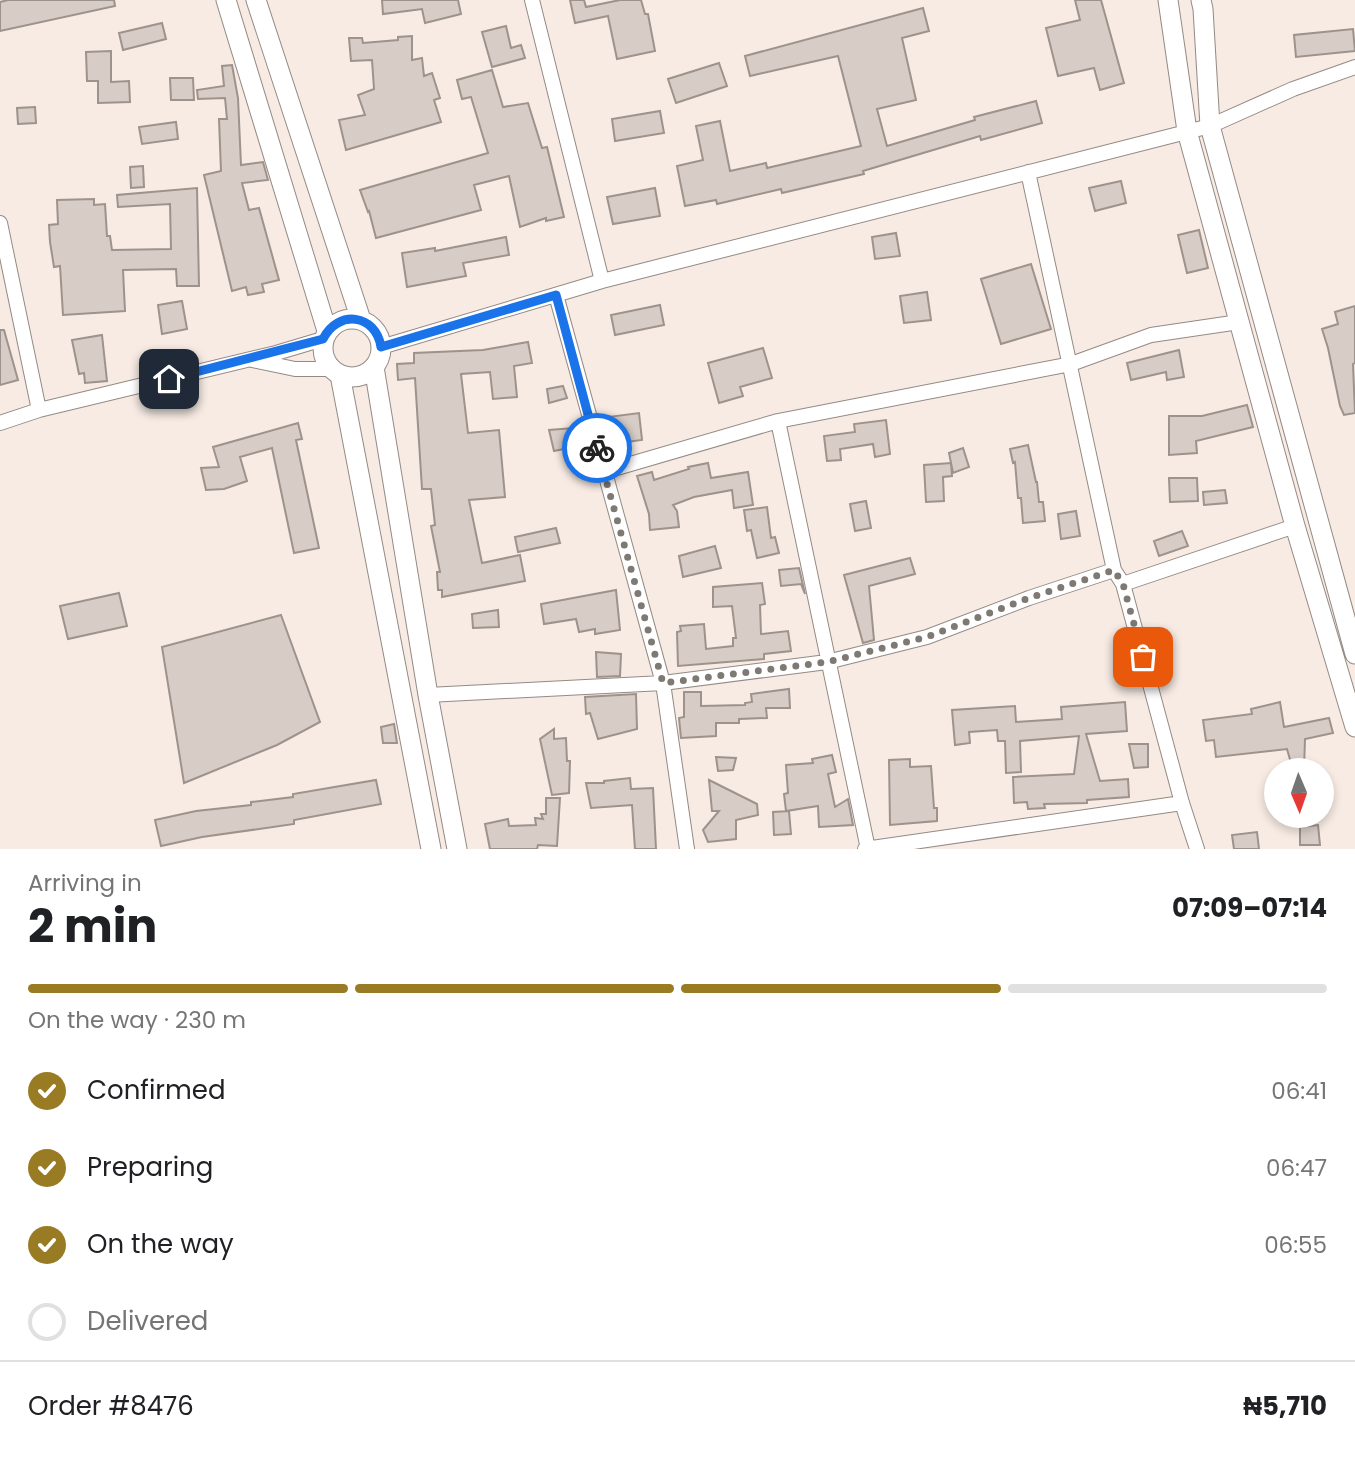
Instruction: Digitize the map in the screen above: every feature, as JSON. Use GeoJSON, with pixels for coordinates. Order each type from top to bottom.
{"type":"FeatureCollection","features":[{"type":"Feature","properties":{"kind":"main road"},"geometry":{"type":"LineString","coordinates":[[226,0],[325,335],[322,350],[325,360],[335,372],[431,849]]}},
{"type":"Feature","properties":{"kind":"main road"},"geometry":{"type":"LineString","coordinates":[[256,0],[361,320]]}},
{"type":"Feature","properties":{"kind":"main road"},"geometry":{"type":"LineString","coordinates":[[1168,0],[1187,131],[1295,526],[1355,727]]}},
{"type":"Feature","properties":{"kind":"main road"},"geometry":{"type":"LineString","coordinates":[[1201,0],[1210,126],[1355,654]]}},
{"type":"Feature","properties":{"kind":"main road"},"geometry":{"type":"LineString","coordinates":[[325,335],[337,323],[349,319],[361,320],[375,331],[381,347],[374,367],[428,695],[457,849]]}},
{"type":"Feature","properties":{"kind":"main road"},"geometry":{"type":"LineString","coordinates":[[335,372],[358,377],[374,367]]}},
{"type":"Feature","properties":{"kind":"street"},"geometry":{"type":"LineString","coordinates":[[533,0],[602,281]]}},
{"type":"Feature","properties":{"kind":"street"},"geometry":{"type":"LineString","coordinates":[[381,347],[602,281],[1210,126],[1293,89],[1355,66]]}},
{"type":"Feature","properties":{"kind":"street"},"geometry":{"type":"LineString","coordinates":[[1028,172],[1114,570],[1123,584],[1197,849]]}},
{"type":"Feature","properties":{"kind":"street"},"geometry":{"type":"LineString","coordinates":[[0,223],[39,411]]}},
{"type":"Feature","properties":{"kind":"street"},"geometry":{"type":"LineString","coordinates":[[556,295],[663,683],[687,849]]}},
{"type":"Feature","properties":{"kind":"street"},"geometry":{"type":"LineString","coordinates":[[603,472],[778,421],[1071,364],[1151,335],[1239,322]]}},
{"type":"Feature","properties":{"kind":"street"},"geometry":{"type":"LineString","coordinates":[[0,423],[248,359],[325,335]]}},
{"type":"Feature","properties":{"kind":"street"},"geometry":{"type":"LineString","coordinates":[[248,359],[295,369],[335,372]]}},
{"type":"Feature","properties":{"kind":"street"},"geometry":{"type":"LineString","coordinates":[[778,421],[867,849],[1182,803]]}},
{"type":"Feature","properties":{"kind":"street"},"geometry":{"type":"LineString","coordinates":[[1123,584],[1295,526]]}},
{"type":"Feature","properties":{"kind":"street"},"geometry":{"type":"LineString","coordinates":[[428,695],[663,683],[827,662],[927,637],[1029,598],[1114,570]]}},
{"type":"Feature","properties":{"kind":"building"},"geometry":{"type":"Polygon","coordinates":[[[114,0],[115,6],[0,31],[0,2],[114,0]]]}},
{"type":"Feature","properties":{"kind":"building"},"geometry":{"type":"Polygon","coordinates":[[[382,0],[458,0],[461,14],[425,23],[422,9],[383,14],[382,0]]]}},
{"type":"Feature","properties":{"kind":"building"},"geometry":{"type":"Polygon","coordinates":[[[570,0],[584,0],[586,7],[620,0],[641,0],[645,14],[648,14],[655,51],[617,59],[608,16],[575,23],[570,0]]]}},
{"type":"Feature","properties":{"kind":"building"},"geometry":{"type":"Polygon","coordinates":[[[1075,0],[1101,0],[1124,83],[1100,90],[1094,68],[1058,76],[1046,28],[1080,20],[1075,0]]]}},
{"type":"Feature","properties":{"kind":"building"},"geometry":{"type":"Polygon","coordinates":[[[923,8],[929,31],[902,38],[916,100],[877,109],[887,146],[975,120],[974,117],[1036,101],[1042,123],[981,140],[980,136],[863,171],[864,174],[782,193],[781,189],[717,204],[716,200],[685,206],[677,166],[703,160],[696,126],[720,121],[730,171],[766,163],[767,168],[861,146],[838,56],[750,76],[745,56],[923,8]]]}},
{"type":"Feature","properties":{"kind":"building"},"geometry":{"type":"Polygon","coordinates":[[[162,23],[166,39],[123,50],[119,33],[162,23]]]}},
{"type":"Feature","properties":{"kind":"building"},"geometry":{"type":"Polygon","coordinates":[[[506,26],[511,48],[521,45],[525,58],[492,67],[482,32],[506,26]]]}},
{"type":"Feature","properties":{"kind":"building"},"geometry":{"type":"Polygon","coordinates":[[[1353,29],[1355,51],[1296,57],[1294,35],[1353,29]]]}},
{"type":"Feature","properties":{"kind":"building"},"geometry":{"type":"Polygon","coordinates":[[[412,36],[412,60],[422,58],[424,76],[432,73],[440,98],[434,100],[441,122],[346,150],[339,120],[365,115],[358,95],[374,89],[372,60],[351,61],[349,38],[362,38],[363,43],[412,36]]]}},
{"type":"Feature","properties":{"kind":"building"},"geometry":{"type":"Polygon","coordinates":[[[111,51],[111,82],[129,81],[130,102],[98,103],[98,81],[87,81],[86,52],[111,51]]]}},
{"type":"Feature","properties":{"kind":"building"},"geometry":{"type":"Polygon","coordinates":[[[719,63],[727,86],[676,103],[668,79],[719,63]]]}},
{"type":"Feature","properties":{"kind":"building"},"geometry":{"type":"Polygon","coordinates":[[[232,65],[238,98],[241,165],[263,162],[268,180],[242,183],[249,210],[259,208],[279,280],[262,284],[264,292],[248,295],[246,287],[232,291],[204,175],[221,171],[219,119],[227,119],[225,98],[198,99],[197,90],[224,86],[222,66],[232,65]]]}},
{"type":"Feature","properties":{"kind":"building"},"geometry":{"type":"Polygon","coordinates":[[[492,70],[503,107],[528,103],[542,148],[547,147],[564,217],[546,221],[546,218],[520,227],[509,176],[474,185],[481,210],[376,238],[360,190],[488,153],[471,97],[462,99],[457,80],[492,70]]]}},
{"type":"Feature","properties":{"kind":"building"},"geometry":{"type":"Polygon","coordinates":[[[170,78],[193,78],[194,100],[171,100],[170,78]]]}},
{"type":"Feature","properties":{"kind":"building"},"geometry":{"type":"Polygon","coordinates":[[[35,107],[36,123],[18,124],[17,108],[35,107]]]}},
{"type":"Feature","properties":{"kind":"building"},"geometry":{"type":"Polygon","coordinates":[[[660,111],[664,133],[615,141],[612,119],[660,111]]]}},
{"type":"Feature","properties":{"kind":"building"},"geometry":{"type":"Polygon","coordinates":[[[176,122],[178,139],[142,144],[139,127],[176,122]]]}},
{"type":"Feature","properties":{"kind":"building"},"geometry":{"type":"Polygon","coordinates":[[[143,166],[144,187],[131,188],[130,167],[143,166]]]}},
{"type":"Feature","properties":{"kind":"building"},"geometry":{"type":"Polygon","coordinates":[[[1121,181],[1126,203],[1095,211],[1089,188],[1121,181]]]}},
{"type":"Feature","properties":{"kind":"building"},"geometry":{"type":"Polygon","coordinates":[[[197,188],[199,286],[177,286],[176,269],[123,270],[125,311],[63,315],[60,266],[54,267],[49,225],[58,224],[57,200],[94,199],[94,205],[105,204],[107,236],[110,236],[112,250],[171,249],[170,204],[118,207],[117,195],[197,188]]]}},
{"type":"Feature","properties":{"kind":"building"},"geometry":{"type":"Polygon","coordinates":[[[655,188],[660,216],[613,224],[607,197],[655,188]]]}},
{"type":"Feature","properties":{"kind":"building"},"geometry":{"type":"Polygon","coordinates":[[[1199,230],[1208,268],[1187,273],[1178,235],[1199,230]]]}},
{"type":"Feature","properties":{"kind":"building"},"geometry":{"type":"Polygon","coordinates":[[[896,233],[900,256],[875,259],[872,237],[896,233]]]}},
{"type":"Feature","properties":{"kind":"building"},"geometry":{"type":"Polygon","coordinates":[[[506,237],[509,255],[463,263],[466,276],[407,287],[402,253],[435,248],[435,251],[506,237]]]}},
{"type":"Feature","properties":{"kind":"building"},"geometry":{"type":"Polygon","coordinates":[[[1031,264],[1051,329],[1001,344],[981,279],[1031,264]]]}},
{"type":"Feature","properties":{"kind":"building"},"geometry":{"type":"Polygon","coordinates":[[[927,292],[931,320],[904,323],[900,296],[927,292]]]}},
{"type":"Feature","properties":{"kind":"building"},"geometry":{"type":"Polygon","coordinates":[[[182,301],[187,329],[162,334],[158,305],[182,301]]]}},
{"type":"Feature","properties":{"kind":"building"},"geometry":{"type":"Polygon","coordinates":[[[660,305],[664,325],[615,335],[611,315],[660,305]]]}},
{"type":"Feature","properties":{"kind":"building"},"geometry":{"type":"Polygon","coordinates":[[[1355,306],[1355,413],[1344,415],[1322,329],[1338,324],[1335,312],[1355,306]]]}},
{"type":"Feature","properties":{"kind":"building"},"geometry":{"type":"Polygon","coordinates":[[[0,330],[4,330],[18,380],[0,385],[0,330]]]}},
{"type":"Feature","properties":{"kind":"building"},"geometry":{"type":"Polygon","coordinates":[[[102,335],[107,381],[85,383],[84,373],[79,374],[72,340],[102,335]]]}},
{"type":"Feature","properties":{"kind":"building"},"geometry":{"type":"Polygon","coordinates":[[[528,342],[532,363],[514,366],[517,397],[493,399],[490,372],[461,374],[468,433],[499,430],[505,497],[469,500],[482,563],[520,555],[525,581],[442,597],[442,590],[438,590],[437,572],[440,572],[431,526],[435,525],[431,489],[422,489],[415,378],[398,380],[397,364],[414,363],[414,353],[483,350],[528,342]]]}},
{"type":"Feature","properties":{"kind":"building"},"geometry":{"type":"Polygon","coordinates":[[[763,348],[772,378],[740,387],[743,396],[719,403],[708,363],[763,348]]]}},
{"type":"Feature","properties":{"kind":"building"},"geometry":{"type":"Polygon","coordinates":[[[1179,350],[1184,377],[1167,380],[1166,372],[1131,380],[1127,363],[1179,350]]]}},
{"type":"Feature","properties":{"kind":"building"},"geometry":{"type":"Polygon","coordinates":[[[563,386],[567,398],[549,403],[547,389],[563,386]]]}},
{"type":"Feature","properties":{"kind":"building"},"geometry":{"type":"Polygon","coordinates":[[[1247,405],[1253,427],[1196,441],[1197,453],[1169,455],[1169,416],[1202,416],[1247,405]]]}},
{"type":"Feature","properties":{"kind":"building"},"geometry":{"type":"Polygon","coordinates":[[[639,413],[642,440],[612,444],[608,417],[639,413]]]}},
{"type":"Feature","properties":{"kind":"building"},"geometry":{"type":"Polygon","coordinates":[[[886,420],[890,454],[875,457],[873,444],[840,449],[841,460],[827,461],[824,436],[855,432],[854,424],[886,420]]]}},
{"type":"Feature","properties":{"kind":"building"},"geometry":{"type":"Polygon","coordinates":[[[298,423],[302,439],[296,440],[319,548],[294,553],[272,448],[240,457],[247,481],[224,489],[206,490],[201,468],[219,467],[213,447],[298,423]]]}},
{"type":"Feature","properties":{"kind":"building"},"geometry":{"type":"Polygon","coordinates":[[[574,428],[578,446],[554,451],[549,430],[574,428]]]}},
{"type":"Feature","properties":{"kind":"building"},"geometry":{"type":"Polygon","coordinates":[[[1028,445],[1039,502],[1043,502],[1045,521],[1023,523],[1015,462],[1013,463],[1010,449],[1028,445]]]}},
{"type":"Feature","properties":{"kind":"building"},"geometry":{"type":"Polygon","coordinates":[[[963,448],[969,467],[953,473],[949,453],[963,448]]]}},
{"type":"Feature","properties":{"kind":"building"},"geometry":{"type":"Polygon","coordinates":[[[708,463],[711,478],[748,472],[753,505],[734,508],[732,490],[694,497],[673,505],[677,511],[679,527],[650,530],[649,514],[637,476],[652,472],[654,480],[689,469],[688,467],[708,463]]]}},
{"type":"Feature","properties":{"kind":"building"},"geometry":{"type":"Polygon","coordinates":[[[951,463],[952,476],[943,477],[944,501],[926,502],[924,465],[951,463]]]}},
{"type":"Feature","properties":{"kind":"building"},"geometry":{"type":"Polygon","coordinates":[[[1169,478],[1197,478],[1198,501],[1170,502],[1169,478]]]}},
{"type":"Feature","properties":{"kind":"building"},"geometry":{"type":"Polygon","coordinates":[[[1225,490],[1227,503],[1204,505],[1203,492],[1225,490]]]}},
{"type":"Feature","properties":{"kind":"building"},"geometry":{"type":"Polygon","coordinates":[[[866,501],[871,528],[855,531],[850,504],[866,501]]]}},
{"type":"Feature","properties":{"kind":"building"},"geometry":{"type":"Polygon","coordinates":[[[767,507],[771,538],[775,537],[779,553],[757,558],[751,530],[747,531],[744,510],[767,507]]]}},
{"type":"Feature","properties":{"kind":"building"},"geometry":{"type":"Polygon","coordinates":[[[1076,511],[1080,536],[1061,539],[1058,514],[1076,511]]]}},
{"type":"Feature","properties":{"kind":"building"},"geometry":{"type":"Polygon","coordinates":[[[556,528],[560,543],[518,552],[515,537],[556,528]]]}},
{"type":"Feature","properties":{"kind":"building"},"geometry":{"type":"Polygon","coordinates":[[[1182,531],[1188,546],[1159,556],[1154,541],[1182,531]]]}},
{"type":"Feature","properties":{"kind":"building"},"geometry":{"type":"Polygon","coordinates":[[[715,546],[721,568],[683,577],[679,556],[715,546]]]}},
{"type":"Feature","properties":{"kind":"building"},"geometry":{"type":"Polygon","coordinates":[[[910,558],[915,574],[869,586],[874,640],[863,643],[844,575],[910,558]]]}},
{"type":"Feature","properties":{"kind":"building"},"geometry":{"type":"Polygon","coordinates":[[[799,568],[805,594],[801,584],[781,586],[779,570],[799,568]]]}},
{"type":"Feature","properties":{"kind":"building"},"geometry":{"type":"Polygon","coordinates":[[[762,583],[765,604],[760,605],[761,634],[788,631],[791,651],[764,654],[764,659],[678,666],[677,632],[681,631],[680,626],[704,624],[706,649],[733,646],[733,638],[736,638],[732,606],[713,607],[713,587],[762,583]]]}},
{"type":"Feature","properties":{"kind":"building"},"geometry":{"type":"Polygon","coordinates":[[[616,590],[620,630],[595,634],[595,629],[579,632],[576,619],[544,624],[541,604],[616,590]]]}},
{"type":"Feature","properties":{"kind":"building"},"geometry":{"type":"Polygon","coordinates":[[[119,593],[127,626],[68,639],[60,606],[119,593]]]}},
{"type":"Feature","properties":{"kind":"building"},"geometry":{"type":"Polygon","coordinates":[[[498,610],[499,627],[473,628],[472,614],[498,610]]]}},
{"type":"Feature","properties":{"kind":"building"},"geometry":{"type":"Polygon","coordinates":[[[281,615],[320,722],[277,745],[184,783],[162,647],[281,615]]]}},
{"type":"Feature","properties":{"kind":"building"},"geometry":{"type":"Polygon","coordinates":[[[596,652],[621,654],[620,676],[597,677],[596,652]]]}},
{"type":"Feature","properties":{"kind":"building"},"geometry":{"type":"Polygon","coordinates":[[[789,689],[790,708],[766,708],[767,718],[739,719],[739,723],[716,723],[716,736],[681,738],[679,718],[684,717],[684,692],[701,692],[701,706],[745,705],[752,702],[751,694],[789,689]]]}},
{"type":"Feature","properties":{"kind":"building"},"geometry":{"type":"Polygon","coordinates":[[[636,694],[637,729],[598,739],[590,713],[586,714],[585,697],[636,694]]]}},
{"type":"Feature","properties":{"kind":"building"},"geometry":{"type":"Polygon","coordinates":[[[1125,702],[1127,731],[1086,734],[1100,781],[1128,779],[1129,797],[1087,800],[1087,803],[1044,804],[1045,808],[1028,809],[1027,802],[1014,803],[1013,777],[1074,774],[1079,736],[1020,741],[1021,772],[1006,773],[1005,741],[998,741],[997,730],[969,732],[970,743],[955,745],[952,710],[1015,706],[1016,722],[1062,719],[1061,707],[1125,702]]]}},
{"type":"Feature","properties":{"kind":"building"},"geometry":{"type":"Polygon","coordinates":[[[1280,702],[1284,727],[1329,718],[1333,733],[1305,739],[1304,758],[1290,758],[1287,749],[1216,757],[1214,740],[1206,741],[1203,720],[1252,714],[1251,709],[1280,702]]]}},
{"type":"Feature","properties":{"kind":"building"},"geometry":{"type":"Polygon","coordinates":[[[394,724],[397,743],[383,743],[381,727],[394,724]]]}},
{"type":"Feature","properties":{"kind":"building"},"geometry":{"type":"Polygon","coordinates":[[[554,729],[554,739],[566,738],[567,761],[570,761],[569,793],[552,795],[540,739],[554,729]]]}},
{"type":"Feature","properties":{"kind":"building"},"geometry":{"type":"Polygon","coordinates":[[[1129,744],[1148,744],[1148,767],[1134,768],[1129,744]]]}},
{"type":"Feature","properties":{"kind":"building"},"geometry":{"type":"Polygon","coordinates":[[[832,755],[836,772],[828,774],[835,807],[848,799],[853,825],[819,827],[818,806],[786,811],[786,765],[813,763],[812,759],[832,755]]]}},
{"type":"Feature","properties":{"kind":"building"},"geometry":{"type":"Polygon","coordinates":[[[716,757],[736,758],[733,770],[718,771],[716,757]]]}},
{"type":"Feature","properties":{"kind":"building"},"geometry":{"type":"Polygon","coordinates":[[[910,759],[910,767],[931,766],[937,821],[890,825],[889,760],[910,759]]]}},
{"type":"Feature","properties":{"kind":"building"},"geometry":{"type":"Polygon","coordinates":[[[630,778],[631,789],[653,788],[656,849],[635,849],[632,805],[591,808],[586,783],[630,778]]]}},
{"type":"Feature","properties":{"kind":"building"},"geometry":{"type":"Polygon","coordinates":[[[376,780],[381,804],[294,820],[294,824],[202,837],[161,846],[155,820],[196,811],[251,805],[251,802],[293,797],[293,794],[376,780]]]}},
{"type":"Feature","properties":{"kind":"building"},"geometry":{"type":"Polygon","coordinates":[[[709,780],[757,804],[758,815],[736,820],[736,839],[708,842],[703,830],[719,811],[712,811],[709,780]]]}},
{"type":"Feature","properties":{"kind":"building"},"geometry":{"type":"Polygon","coordinates":[[[546,798],[560,798],[557,846],[538,845],[537,849],[490,849],[485,824],[508,819],[509,826],[536,825],[535,818],[543,819],[541,814],[546,814],[546,798]]]}},
{"type":"Feature","properties":{"kind":"building"},"geometry":{"type":"Polygon","coordinates":[[[789,811],[791,834],[774,835],[773,812],[789,811]]]}},
{"type":"Feature","properties":{"kind":"building"},"geometry":{"type":"Polygon","coordinates":[[[1300,828],[1318,828],[1320,845],[1300,845],[1300,828]]]}},
{"type":"Feature","properties":{"kind":"building"},"geometry":{"type":"Polygon","coordinates":[[[1257,832],[1259,849],[1234,849],[1232,835],[1257,832]]]}},
{"type":"Feature","properties":{"kind":"way so far"},"geometry":{"type":"LineString","coordinates":[[597,448],[663,683],[827,662],[927,637],[1029,598],[1114,570],[1123,584],[1143,657]]}},
{"type":"Feature","properties":{"kind":"route"},"geometry":{"type":"LineString","coordinates":[[169,379],[323,339],[327,331],[337,323],[349,319],[361,320],[369,325],[380,339],[381,347],[556,295],[597,448]]}}]}
